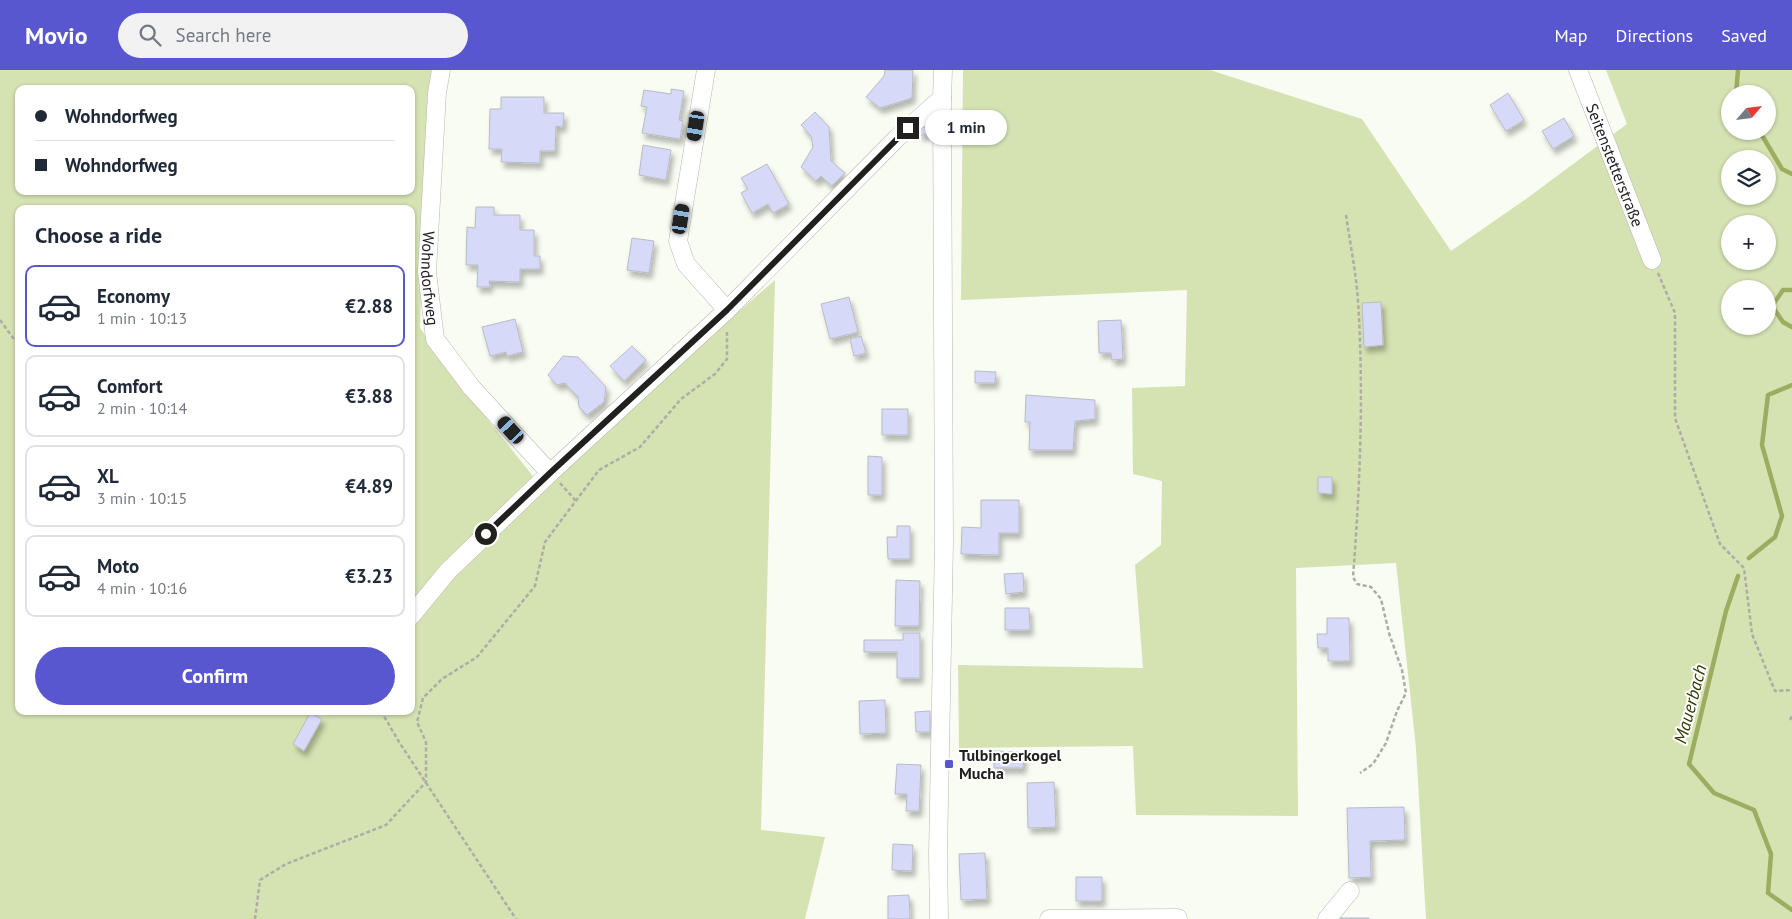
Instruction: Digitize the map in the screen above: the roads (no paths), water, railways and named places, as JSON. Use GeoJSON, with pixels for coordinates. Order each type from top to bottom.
{"type":"FeatureCollection","features":[{"type":"Feature","properties":{"kind":"street","name":"Wohndorfweg"},"geometry":{"type":"LineString","coordinates":[[441,70],[437,93],[427,272],[435,338],[472,388],[550,473]]}},
{"type":"Feature","properties":{"kind":"street"},"geometry":{"type":"LineString","coordinates":[[706,70],[678,240],[686,264],[727,310]]}},
{"type":"Feature","properties":{"kind":"street"},"geometry":{"type":"LineString","coordinates":[[939,919],[938,855],[944,516],[943,70]]}},
{"type":"Feature","properties":{"kind":"street","name":"Seitenstetterstraße"},"geometry":{"type":"LineString","coordinates":[[1578,70],[1652,260]]}},
{"type":"Feature","properties":{"kind":"street"},"geometry":{"type":"LineString","coordinates":[[415,611],[448,571],[550,473],[727,310],[897,138],[942,98]]}},
{"type":"Feature","properties":{"kind":"street"},"geometry":{"type":"LineString","coordinates":[[1327,919],[1350,890]]}},
{"type":"Feature","properties":{"kind":"street"},"geometry":{"type":"LineString","coordinates":[[1049,919],[1178,918]]}},
{"type":"Feature","properties":{"kind":"waterway","name":"Mauerbach"},"geometry":{"type":"LineString","coordinates":[[1737,85],[1738,70]]}},
{"type":"Feature","properties":{"kind":"waterway","name":"Mauerbach"},"geometry":{"type":"LineString","coordinates":[[1765,140],[1782,169],[1792,174]]}},
{"type":"Feature","properties":{"kind":"waterway","name":"Mauerbach"},"geometry":{"type":"LineString","coordinates":[[1792,290],[1783,290],[1772,306],[1783,322],[1792,327]]}},
{"type":"Feature","properties":{"kind":"waterway","name":"Mauerbach"},"geometry":{"type":"LineString","coordinates":[[1749,558],[1775,537],[1782,516],[1762,445],[1768,395],[1792,385]]}},
{"type":"Feature","properties":{"kind":"waterway","name":"Mauerbach"},"geometry":{"type":"LineString","coordinates":[[1738,576],[1726,611],[1689,764],[1714,793],[1754,810],[1771,854],[1768,893],[1792,910]]}},
{"type":"Feature","properties":{"kind":"place","name":"Tulbingerkogel Mucha"},"geometry":{"type":"Point","coordinates":[949,764]}}]}
